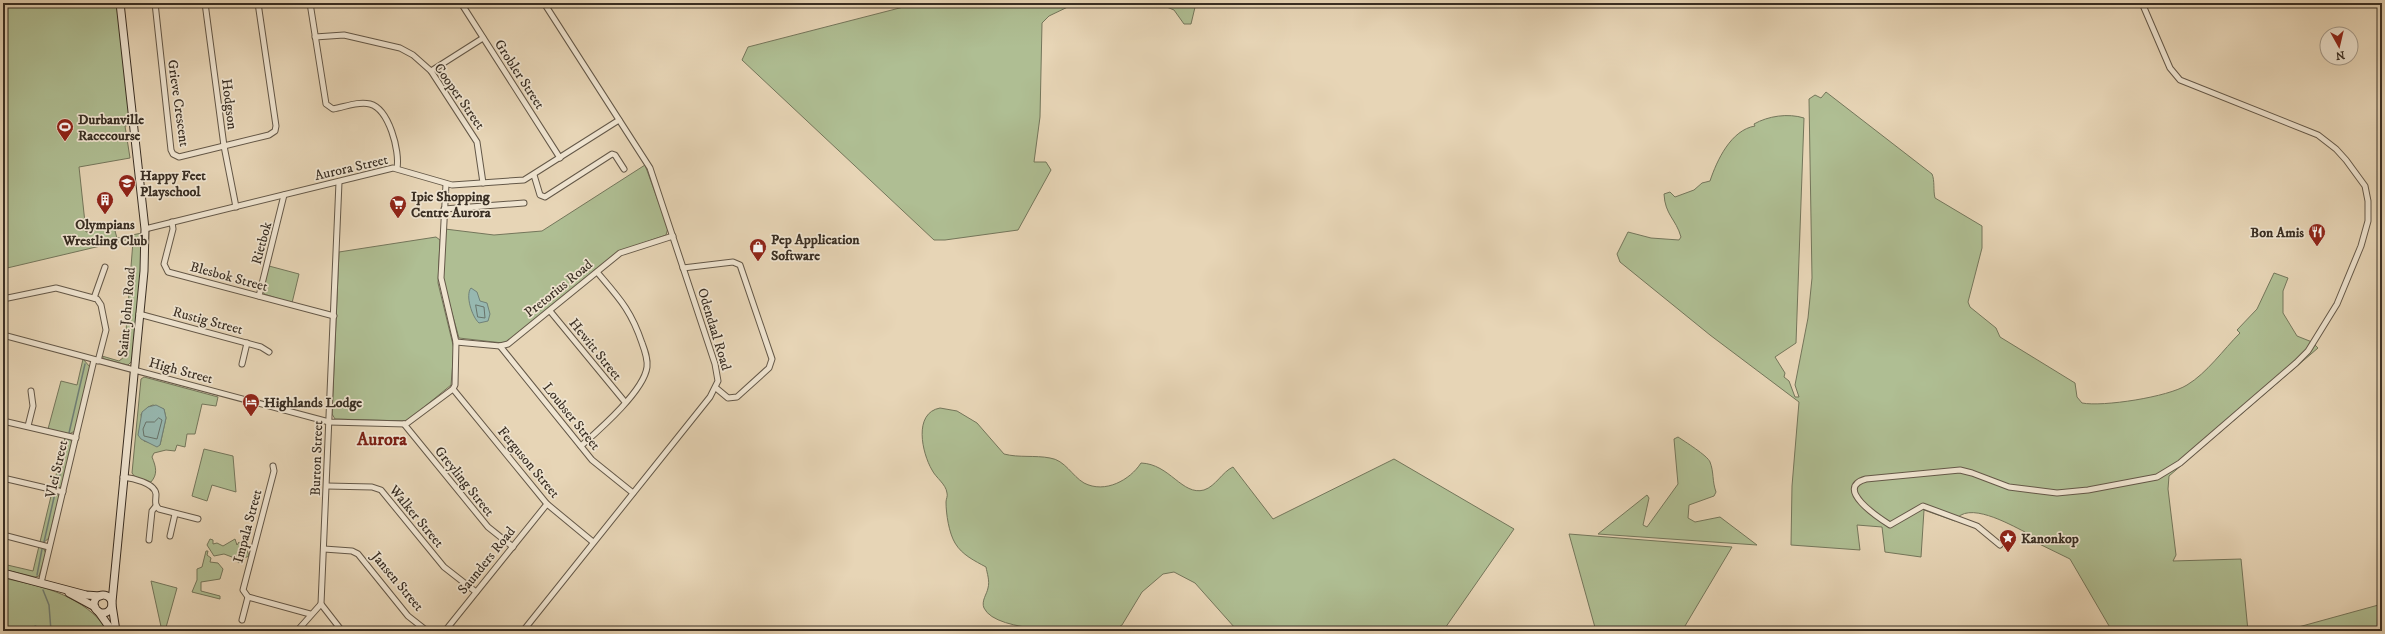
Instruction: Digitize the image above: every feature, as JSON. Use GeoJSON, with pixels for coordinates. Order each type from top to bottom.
{"type":"FeatureCollection","features":[{"type":"Feature","properties":{"kind":"main road","name":"Saint John Road"},"geometry":{"type":"LineString","coordinates":[[116,631],[112,604],[114,576],[139,314],[145,228],[120,3]]}},
{"type":"Feature","properties":{"kind":"main road"},"geometry":{"type":"LineString","coordinates":[[3,573],[60,588],[86,595],[101,595],[108,597],[112,604],[106,612],[96,609],[60,588]]}},
{"type":"Feature","properties":{"kind":"main road","name":"Saint John Road"},"geometry":{"type":"LineString","coordinates":[[101,595],[109,588],[114,576]]}},
{"type":"Feature","properties":{"kind":"main road"},"geometry":{"type":"LineString","coordinates":[[101,595],[95,600],[96,609],[112,631]]}},
{"type":"Feature","properties":{"kind":"street","name":"Grieve Crescent"},"geometry":{"type":"LineString","coordinates":[[155,3],[171,151],[179,157],[224,146]]}},
{"type":"Feature","properties":{"kind":"street","name":"Hodgson"},"geometry":{"type":"LineString","coordinates":[[205,3],[224,146],[236,207]]}},
{"type":"Feature","properties":{"kind":"street"},"geometry":{"type":"LineString","coordinates":[[224,146],[271,135],[276,130],[258,3]]}},
{"type":"Feature","properties":{"kind":"street"},"geometry":{"type":"LineString","coordinates":[[310,3],[325,102],[329,108],[336,109],[363,103],[372,104],[379,109],[392,132],[397,168]]}},
{"type":"Feature","properties":{"kind":"street","name":"Grobler Street"},"geometry":{"type":"LineString","coordinates":[[461,3],[560,158]]}},
{"type":"Feature","properties":{"kind":"street","name":"Odendaal Road"},"geometry":{"type":"LineString","coordinates":[[523,631],[716,388],[718,377],[650,168],[544,3]]}},
{"type":"Feature","properties":{"kind":"street"},"geometry":{"type":"LineString","coordinates":[[2000,545],[1977,526],[1923,506],[1890,525],[1860,502],[1856,494],[1856,487],[1859,482],[1866,479],[1952,470],[1972,472],[2009,487],[2064,493],[2088,490],[2164,475],[2303,357],[2337,304],[2367,229],[2368,209],[2365,186],[2336,149],[2310,131],[2180,80],[2170,68],[2142,3]]}},
{"type":"Feature","properties":{"kind":"street","name":"Cooper Street"},"geometry":{"type":"LineString","coordinates":[[315,37],[344,35],[400,48],[413,55],[431,71],[478,144],[483,184]]}},
{"type":"Feature","properties":{"kind":"street"},"geometry":{"type":"LineString","coordinates":[[431,71],[483,38]]}},
{"type":"Feature","properties":{"kind":"street","name":"Aurora Street"},"geometry":{"type":"LineString","coordinates":[[145,228],[397,168],[456,186],[520,180],[534,175],[619,120]]}},
{"type":"Feature","properties":{"kind":"street"},"geometry":{"type":"LineString","coordinates":[[534,175],[540,195],[545,197],[612,154],[615,155],[624,169]]}},
{"type":"Feature","properties":{"kind":"street","name":"Burton Street"},"geometry":{"type":"LineString","coordinates":[[321,604],[340,182]]}},
{"type":"Feature","properties":{"kind":"street"},"geometry":{"type":"LineString","coordinates":[[404,424],[412,421],[453,389],[456,342],[441,282],[446,184]]}},
{"type":"Feature","properties":{"kind":"street","name":"Rietbok"},"geometry":{"type":"LineString","coordinates":[[259,296],[284,195]]}},
{"type":"Feature","properties":{"kind":"street"},"geometry":{"type":"LineString","coordinates":[[444,209],[524,203]]}},
{"type":"Feature","properties":{"kind":"street","name":"Blesbok Street"},"geometry":{"type":"LineString","coordinates":[[172,222],[173,229],[164,264],[166,271],[334,316]]}},
{"type":"Feature","properties":{"kind":"street","name":"Pretorius Road"},"geometry":{"type":"LineString","coordinates":[[500,346],[511,343],[620,253],[672,236]]}},
{"type":"Feature","properties":{"kind":"street"},"geometry":{"type":"LineString","coordinates":[[683,268],[733,262],[740,265],[772,359],[769,368],[737,398],[728,398],[716,388]]}},
{"type":"Feature","properties":{"kind":"street"},"geometry":{"type":"LineString","coordinates":[[3,299],[56,288],[94,298],[105,267]]}},
{"type":"Feature","properties":{"kind":"street"},"geometry":{"type":"LineString","coordinates":[[581,446],[607,423],[625,402],[643,379],[647,367],[646,355],[632,315],[597,272]]}},
{"type":"Feature","properties":{"kind":"street","name":"Vlei Street"},"geometry":{"type":"LineString","coordinates":[[41,583],[96,360],[106,330],[101,306],[94,298]]}},
{"type":"Feature","properties":{"kind":"street","name":"Hewitt Street"},"geometry":{"type":"LineString","coordinates":[[550,311],[625,402]]}},
{"type":"Feature","properties":{"kind":"street","name":"Rustig Street"},"geometry":{"type":"LineString","coordinates":[[139,314],[247,343],[269,352]]}},
{"type":"Feature","properties":{"kind":"street","name":"High Street"},"geometry":{"type":"LineString","coordinates":[[3,335],[330,422],[404,424]]}},
{"type":"Feature","properties":{"kind":"street"},"geometry":{"type":"LineString","coordinates":[[456,342],[500,346]]}},
{"type":"Feature","properties":{"kind":"street"},"geometry":{"type":"LineString","coordinates":[[242,364],[247,343]]}},
{"type":"Feature","properties":{"kind":"street","name":"Loubser Street"},"geometry":{"type":"LineString","coordinates":[[500,346],[597,464],[633,493]]}},
{"type":"Feature","properties":{"kind":"street","name":"Ferguson Street"},"geometry":{"type":"LineString","coordinates":[[453,389],[547,504],[594,542]]}},
{"type":"Feature","properties":{"kind":"street"},"geometry":{"type":"LineString","coordinates":[[28,426],[32,406],[31,392]]}},
{"type":"Feature","properties":{"kind":"street"},"geometry":{"type":"LineString","coordinates":[[3,421],[76,438]]}},
{"type":"Feature","properties":{"kind":"street","name":"Greyling Street"},"geometry":{"type":"LineString","coordinates":[[404,424],[488,527],[513,547]]}},
{"type":"Feature","properties":{"kind":"street","name":"Impala Street"},"geometry":{"type":"LineString","coordinates":[[248,597],[244,593],[243,586],[274,471],[273,466]]}},
{"type":"Feature","properties":{"kind":"street"},"geometry":{"type":"LineString","coordinates":[[124,477],[152,487],[155,492],[156,506],[160,510],[198,519]]}},
{"type":"Feature","properties":{"kind":"street"},"geometry":{"type":"LineString","coordinates":[[3,478],[63,492]]}},
{"type":"Feature","properties":{"kind":"street","name":"Walker Street"},"geometry":{"type":"LineString","coordinates":[[327,486],[372,487],[381,490],[442,564],[476,592]]}},
{"type":"Feature","properties":{"kind":"street","name":"Saunders Road"},"geometry":{"type":"LineString","coordinates":[[445,631],[547,504]]}},
{"type":"Feature","properties":{"kind":"street"},"geometry":{"type":"LineString","coordinates":[[149,540],[152,511],[156,506]]}},
{"type":"Feature","properties":{"kind":"street"},"geometry":{"type":"LineString","coordinates":[[170,536],[175,514]]}},
{"type":"Feature","properties":{"kind":"street"},"geometry":{"type":"LineString","coordinates":[[3,535],[49,547]]}},
{"type":"Feature","properties":{"kind":"street","name":"Jansen Street"},"geometry":{"type":"LineString","coordinates":[[324,549],[352,551],[358,554],[408,616],[427,631]]}},
{"type":"Feature","properties":{"kind":"street"},"geometry":{"type":"LineString","coordinates":[[242,620],[248,597],[310,614]]}},
{"type":"Feature","properties":{"kind":"street"},"geometry":{"type":"LineString","coordinates":[[297,631],[310,614],[321,604],[342,631]]}},
{"type":"Feature","properties":{"kind":"green space","name":"Durbanville Racecourse"},"geometry":{"type":"Polygon","coordinates":[[[3,3],[118,3],[130,125],[125,126],[130,158],[79,167],[86,232],[123,224],[125,227],[115,231],[117,238],[142,233],[141,272],[132,361],[128,365],[104,359],[102,356],[119,361],[124,357],[133,241],[130,239],[3,269],[3,3]]]}},
{"type":"Feature","properties":{"kind":"green space"},"geometry":{"type":"Polygon","coordinates":[[[919,3],[1076,3],[1049,16],[1042,23],[1040,117],[1034,162],[1046,162],[1051,170],[1018,230],[945,240],[934,240],[742,60],[748,47],[919,3]]]}},
{"type":"Feature","properties":{"kind":"green space"},"geometry":{"type":"Polygon","coordinates":[[[1157,3],[1196,3],[1191,24],[1184,24],[1174,10],[1157,3]]]}},
{"type":"Feature","properties":{"kind":"green space"},"geometry":{"type":"Polygon","coordinates":[[[1826,92],[1932,174],[1935,198],[1982,226],[1982,248],[1968,302],[1970,307],[1996,328],[2000,337],[2075,383],[2077,397],[2082,403],[2105,404],[2135,400],[2166,393],[2187,385],[2208,368],[2240,333],[2237,330],[2257,309],[2274,273],[2288,278],[2283,291],[2283,313],[2297,336],[2312,342],[2318,348],[2169,476],[2168,489],[2176,555],[2173,561],[2241,559],[2248,631],[2112,631],[2070,559],[2025,537],[2025,532],[2018,528],[1999,519],[1978,513],[1961,515],[1955,521],[1924,510],[1921,557],[1885,552],[1882,527],[1857,525],[1860,550],[1791,545],[1792,486],[1799,402],[1710,335],[1620,262],[1617,254],[1628,232],[1651,238],[1679,240],[1681,237],[1666,207],[1664,194],[1670,192],[1675,197],[1694,190],[1702,183],[1710,181],[1721,155],[1739,133],[1755,126],[1754,124],[1760,121],[1772,117],[1798,116],[1804,118],[1796,343],[1775,357],[1785,373],[1784,377],[1789,381],[1795,397],[1799,397],[1795,385],[1808,318],[1812,278],[1809,99],[1815,95],[1821,98],[1826,92]]]}},
{"type":"Feature","properties":{"kind":"green space"},"geometry":{"type":"Polygon","coordinates":[[[645,165],[668,228],[666,235],[620,251],[508,342],[503,343],[459,338],[443,281],[445,229],[494,235],[542,231],[645,165]]]}},
{"type":"Feature","properties":{"kind":"green space"},"geometry":{"type":"Polygon","coordinates":[[[436,237],[440,240],[438,283],[454,349],[451,385],[407,421],[335,419],[332,414],[339,252],[436,237]]]}},
{"type":"Feature","properties":{"kind":"green space"},"geometry":{"type":"Polygon","coordinates":[[[269,266],[299,274],[292,303],[264,294],[263,289],[269,266]]]}},
{"type":"Feature","properties":{"kind":"green space"},"geometry":{"type":"Polygon","coordinates":[[[83,359],[90,367],[75,431],[69,434],[48,429],[61,381],[77,385],[83,359]]]}},
{"type":"Feature","properties":{"kind":"green space"},"geometry":{"type":"Polygon","coordinates":[[[144,377],[218,397],[216,406],[202,404],[195,434],[187,434],[185,447],[177,445],[175,451],[166,450],[154,453],[152,457],[155,467],[155,476],[151,482],[135,477],[132,473],[141,379],[144,377]],[[153,405],[148,407],[141,414],[144,441],[160,445],[166,418],[164,409],[153,405]]]}},
{"type":"Feature","properties":{"kind":"green space"},"geometry":{"type":"Polygon","coordinates":[[[940,408],[957,411],[977,423],[1004,454],[1055,459],[1084,483],[1092,486],[1100,487],[1116,484],[1130,475],[1141,463],[1160,468],[1182,484],[1196,491],[1204,490],[1233,467],[1273,519],[1394,459],[1514,529],[1443,631],[1241,631],[1235,628],[1195,583],[1174,572],[1163,574],[1142,592],[1122,625],[1112,631],[1063,631],[1023,627],[1005,623],[992,616],[984,608],[984,600],[989,583],[986,567],[961,551],[951,534],[948,523],[946,490],[928,463],[922,434],[926,417],[931,411],[940,408]]]}},
{"type":"Feature","properties":{"kind":"green space"},"geometry":{"type":"Polygon","coordinates":[[[65,437],[71,440],[72,444],[62,486],[57,489],[53,488],[65,437]]]}},
{"type":"Feature","properties":{"kind":"green space"},"geometry":{"type":"Polygon","coordinates":[[[1678,437],[1708,459],[1711,466],[1716,492],[1714,496],[1689,505],[1688,518],[1695,522],[1720,517],[1757,545],[1598,534],[1647,495],[1649,498],[1643,525],[1647,527],[1678,484],[1674,439],[1678,437]]]}},
{"type":"Feature","properties":{"kind":"green space"},"geometry":{"type":"Polygon","coordinates":[[[204,449],[233,456],[236,492],[212,485],[207,501],[192,496],[204,449]]]}},
{"type":"Feature","properties":{"kind":"green space"},"geometry":{"type":"Polygon","coordinates":[[[52,492],[57,493],[59,497],[49,538],[43,543],[40,542],[52,492]]]}},
{"type":"Feature","properties":{"kind":"green space"},"geometry":{"type":"Polygon","coordinates":[[[1569,534],[1732,547],[1682,631],[1596,631],[1569,534]]]}},
{"type":"Feature","properties":{"kind":"green space"},"geometry":{"type":"Polygon","coordinates":[[[210,539],[213,540],[213,544],[217,543],[223,546],[235,539],[237,545],[239,542],[244,546],[240,553],[244,554],[244,551],[247,550],[249,556],[242,559],[239,563],[232,557],[224,554],[214,556],[207,545],[210,539]]]}},
{"type":"Feature","properties":{"kind":"green space"},"geometry":{"type":"Polygon","coordinates":[[[39,546],[44,549],[46,554],[39,576],[35,577],[3,569],[3,564],[33,571],[39,546]]]}},
{"type":"Feature","properties":{"kind":"green space"},"geometry":{"type":"Polygon","coordinates":[[[206,551],[208,551],[207,555],[211,558],[210,562],[218,563],[223,569],[220,579],[201,582],[201,591],[220,596],[220,599],[192,592],[197,580],[197,569],[202,567],[206,551]]]}},
{"type":"Feature","properties":{"kind":"green space"},"geometry":{"type":"Polygon","coordinates":[[[3,578],[34,585],[62,594],[87,609],[109,631],[3,631],[3,578]]]}},
{"type":"Feature","properties":{"kind":"green space"},"geometry":{"type":"Polygon","coordinates":[[[151,581],[177,588],[165,631],[162,631],[151,581]]]}},
{"type":"Feature","properties":{"kind":"green space"},"geometry":{"type":"Polygon","coordinates":[[[2382,604],[2382,631],[2284,631],[2382,604]]]}},
{"type":"Feature","properties":{"kind":"water"},"geometry":{"type":"Polygon","coordinates":[[[471,288],[477,292],[480,301],[487,303],[490,314],[488,321],[479,323],[476,320],[469,301],[469,291],[471,288]]]}},
{"type":"Feature","properties":{"kind":"water"},"geometry":{"type":"Polygon","coordinates":[[[156,405],[164,409],[166,418],[160,445],[157,447],[141,439],[138,435],[142,412],[148,407],[156,405]]]}},
{"type":"Feature","properties":{"kind":"waterway"},"geometry":{"type":"LineString","coordinates":[[69,433],[85,364]]}},
{"type":"Feature","properties":{"kind":"waterway"},"geometry":{"type":"LineString","coordinates":[[57,487],[68,439]]}},
{"type":"Feature","properties":{"kind":"waterway"},"geometry":{"type":"LineString","coordinates":[[44,542],[55,493]]}},
{"type":"Feature","properties":{"kind":"waterway"},"geometry":{"type":"LineString","coordinates":[[37,575],[42,549]]}},
{"type":"Feature","properties":{"kind":"waterway"},"geometry":{"type":"LineString","coordinates":[[43,590],[49,605],[51,631]]}},
{"type":"Feature","properties":{"kind":"waterway"},"geometry":{"type":"LineString","coordinates":[[35,626],[46,631]]}},
{"type":"Feature","properties":{"kind":"waterway"},"geometry":{"type":"LineString","coordinates":[[88,631],[94,628]]}},
{"type":"Feature","properties":{"kind":"place","name":"Durbanville Racecourse"},"geometry":{"type":"Point","coordinates":[65,142]}},
{"type":"Feature","properties":{"kind":"place","name":"Happy Feet Playschool"},"geometry":{"type":"Point","coordinates":[127,198]}},
{"type":"Feature","properties":{"kind":"place","name":"Olympians Wrestling Club"},"geometry":{"type":"Point","coordinates":[105,215]}},
{"type":"Feature","properties":{"kind":"place","name":"Ipic Shopping Centre Aurora"},"geometry":{"type":"Point","coordinates":[398,219]}},
{"type":"Feature","properties":{"kind":"place","name":"Bon Amis"},"geometry":{"type":"Point","coordinates":[2317,247]}},
{"type":"Feature","properties":{"kind":"place","name":"Pep Application Software"},"geometry":{"type":"Point","coordinates":[758,262]}},
{"type":"Feature","properties":{"kind":"place","name":"Highlands Lodge"},"geometry":{"type":"Point","coordinates":[251,417]}},
{"type":"Feature","properties":{"kind":"place","name":"Kanonkop"},"geometry":{"type":"Point","coordinates":[2008,553]}},
{"type":"Feature","properties":{"kind":"district","name":"Aurora"},"geometry":{"type":"Point","coordinates":[382,439]}}]}
